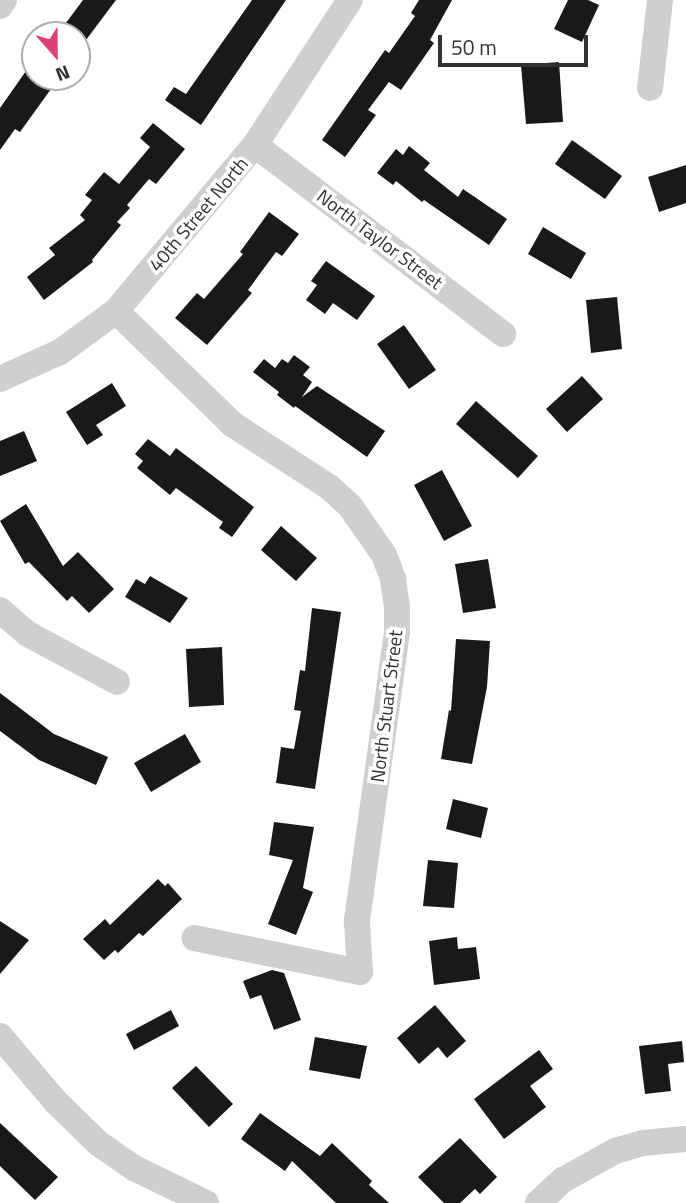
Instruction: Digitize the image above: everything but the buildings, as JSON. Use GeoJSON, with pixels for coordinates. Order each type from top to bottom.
{"type":"FeatureCollection","features":[{"type":"Feature","properties":{"kind":"street"},"geometry":{"type":"LineString","coordinates":[[0,6],[4,0]]}},
{"type":"Feature","properties":{"kind":"street","name":"40th Street North"},"geometry":{"type":"LineString","coordinates":[[0,379],[60,352],[116,311],[255,145],[350,0]]}},
{"type":"Feature","properties":{"kind":"street"},"geometry":{"type":"LineString","coordinates":[[650,88],[660,0]]}},
{"type":"Feature","properties":{"kind":"street","name":"North Taylor Street"},"geometry":{"type":"LineString","coordinates":[[255,145],[503,334]]}},
{"type":"Feature","properties":{"kind":"street","name":"North Stuart Street"},"geometry":{"type":"LineString","coordinates":[[116,311],[232,424],[328,487],[350,506],[374,538],[393,579],[397,632],[357,922],[360,972],[194,938]]}},
{"type":"Feature","properties":{"kind":"street"},"geometry":{"type":"LineString","coordinates":[[0,610],[28,634],[117,682]]}},
{"type":"Feature","properties":{"kind":"street"},"geometry":{"type":"LineString","coordinates":[[0,1037],[56,1102],[98,1143],[134,1168],[206,1203]]}},
{"type":"Feature","properties":{"kind":"street"},"geometry":{"type":"LineString","coordinates":[[538,1203],[564,1180],[615,1151],[643,1143],[686,1139]]}}]}
